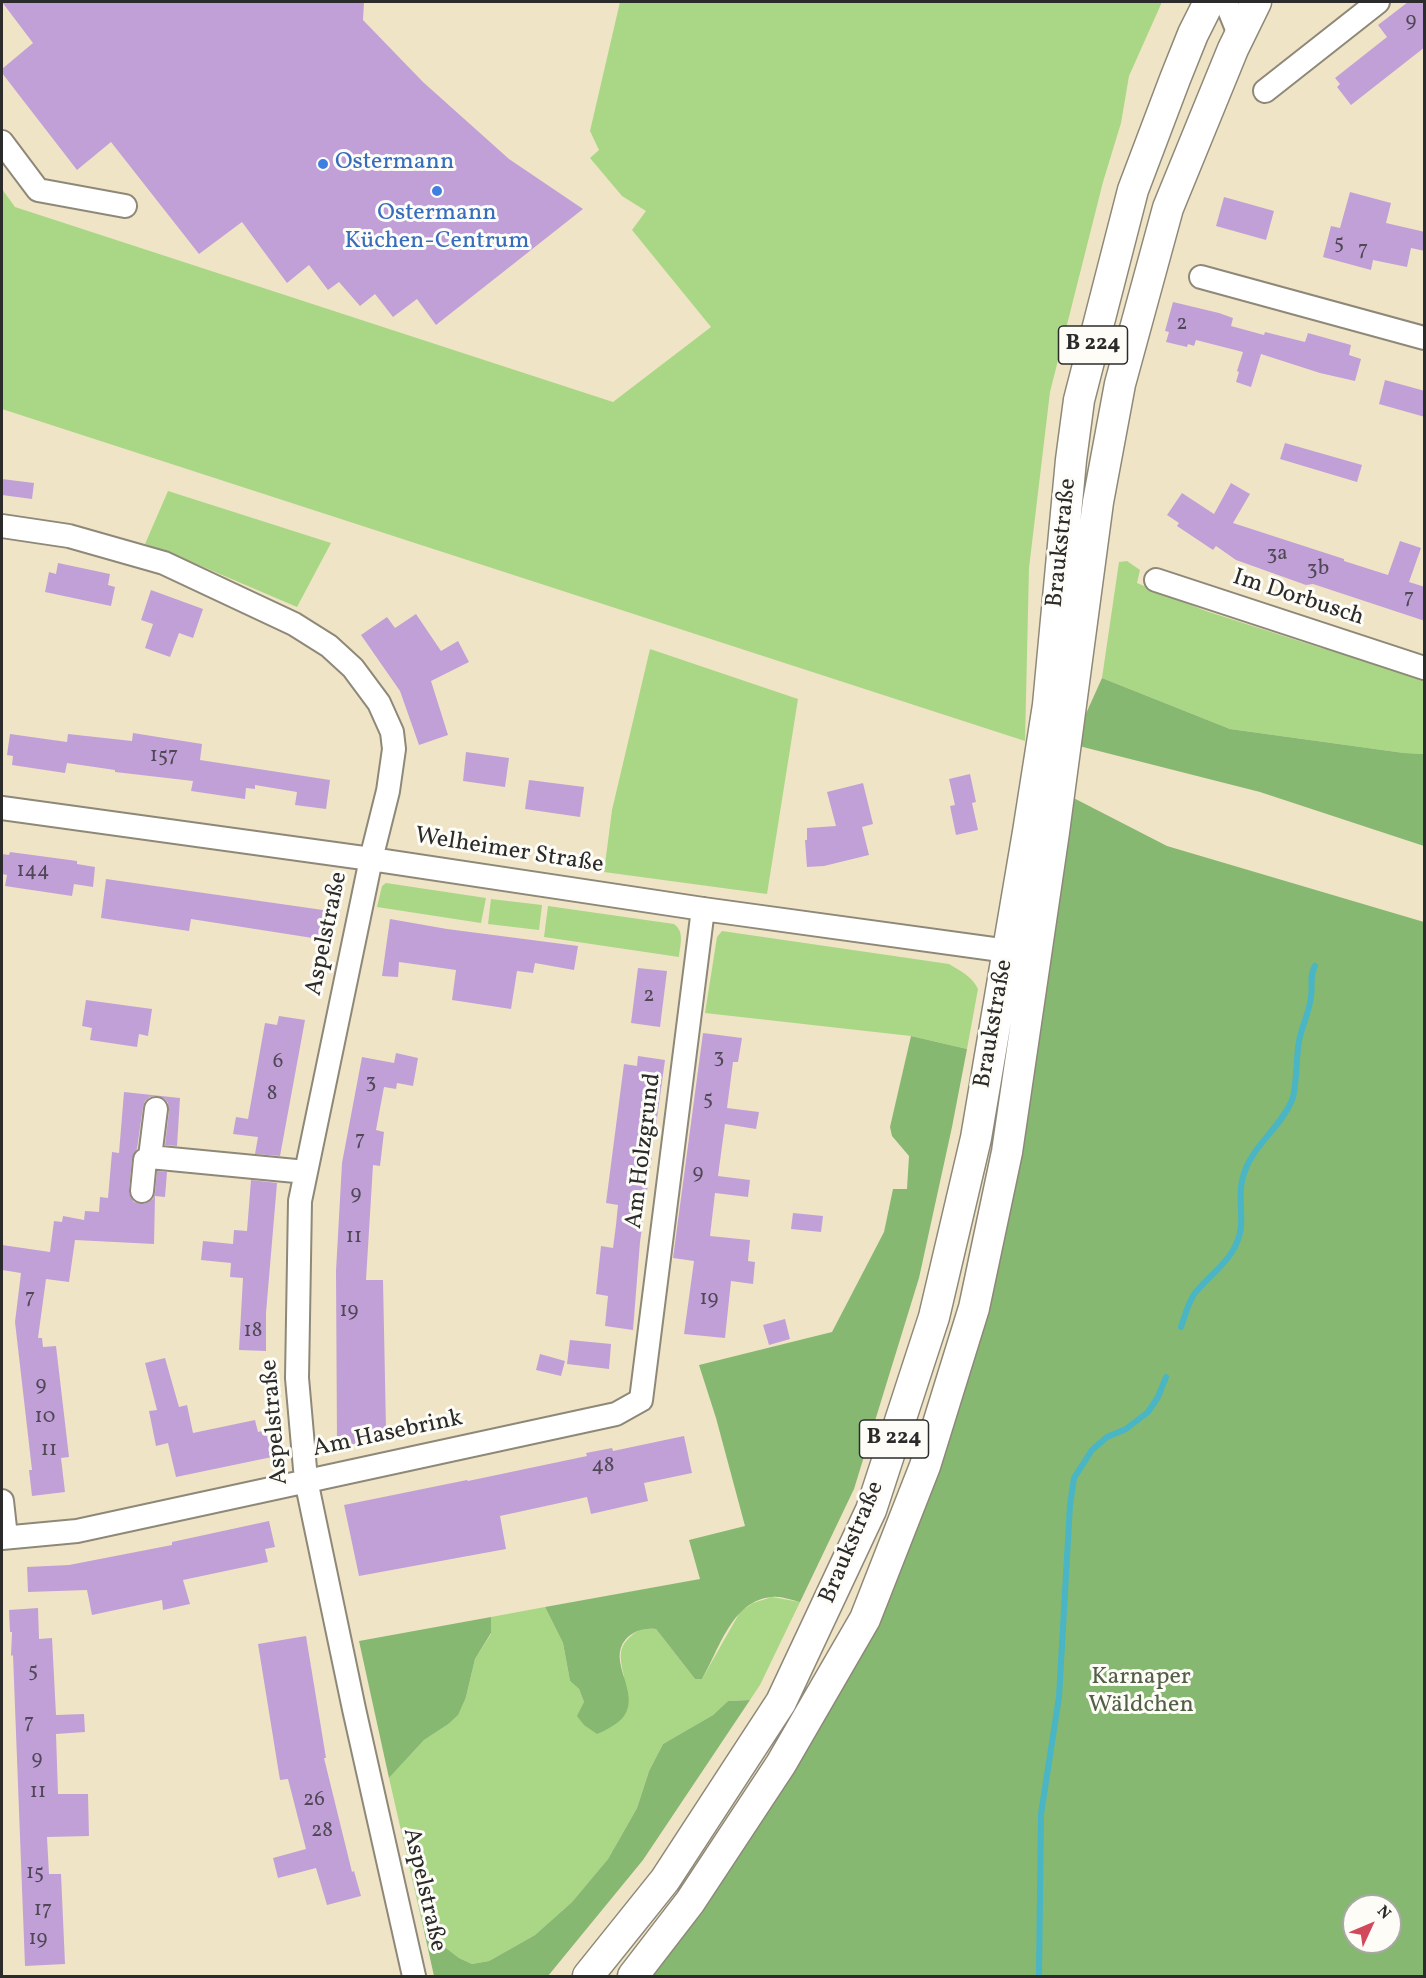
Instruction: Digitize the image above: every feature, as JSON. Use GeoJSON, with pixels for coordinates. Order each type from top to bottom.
{"type":"FeatureCollection","features":[{"type":"Feature","properties":{"kind":"main road","name":"Braukstraße"},"geometry":{"type":"LineString","coordinates":[[588,1977],[665,1880],[781,1702],[871,1510],[934,1317],[976,1138],[1048,705],[1071,460],[1080,400],[1133,190],[1193,34],[1209,2]]}},
{"type":"Feature","properties":{"kind":"main road","name":"Braukstraße"},"geometry":{"type":"LineString","coordinates":[[633,1977],[690,1902],[781,1764],[865,1619],[929,1454],[974,1308],[1007,1152],[1054,832],[1098,502],[1120,384],[1168,208],[1239,34],[1257,2]]}},
{"type":"Feature","properties":{"kind":"street"},"geometry":{"type":"LineString","coordinates":[[1189,2],[1193,34]]}},
{"type":"Feature","properties":{"kind":"street"},"geometry":{"type":"LineString","coordinates":[[1226,2],[1239,34]]}},
{"type":"Feature","properties":{"kind":"street"},"geometry":{"type":"LineString","coordinates":[[1265,91],[1378,2]]}},
{"type":"Feature","properties":{"kind":"street"},"geometry":{"type":"LineString","coordinates":[[2,142],[38,190],[125,206]]}},
{"type":"Feature","properties":{"kind":"street"},"geometry":{"type":"LineString","coordinates":[[1201,277],[1425,338]]}},
{"type":"Feature","properties":{"kind":"street","name":"Aspelstraße"},"geometry":{"type":"LineString","coordinates":[[2,526],[69,536],[164,562],[294,624],[329,646],[353,668],[379,703],[392,732],[393,764],[300,1201],[297,1378],[306,1480],[414,1977]]}},
{"type":"Feature","properties":{"kind":"street","name":"Im Dorbusch"},"geometry":{"type":"LineString","coordinates":[[1156,580],[1425,668]]}},
{"type":"Feature","properties":{"kind":"street","name":"Welheimer Straße"},"geometry":{"type":"LineString","coordinates":[[2,808],[1008,951]]}},
{"type":"Feature","properties":{"kind":"street","name":"Am Holzgrund"},"geometry":{"type":"LineString","coordinates":[[641,1400],[703,909]]}},
{"type":"Feature","properties":{"kind":"street"},"geometry":{"type":"LineString","coordinates":[[142,1191],[146,1160],[150,1157],[156,1109]]}},
{"type":"Feature","properties":{"kind":"street"},"geometry":{"type":"LineString","coordinates":[[150,1157],[306,1172]]}},
{"type":"Feature","properties":{"kind":"street","name":"Am Hasebrink"},"geometry":{"type":"LineString","coordinates":[[4,1537],[77,1531],[616,1414],[641,1400]]}},
{"type":"Feature","properties":{"kind":"street"},"geometry":{"type":"LineString","coordinates":[[2,1501],[4,1537]]}},
{"type":"Feature","properties":{"kind":"green space"},"geometry":{"type":"Polygon","coordinates":[[[620,2],[1162,2],[1129,76],[1121,123],[1103,182],[1050,392],[1029,568],[1025,741],[2,409],[2,189],[15,207],[613,402],[711,327],[632,230],[646,211],[622,196],[590,158],[599,150],[590,131],[620,2]]]}},
{"type":"Feature","properties":{"kind":"green space"},"geometry":{"type":"Polygon","coordinates":[[[168,491],[331,543],[297,607],[145,544],[168,491]]]}},
{"type":"Feature","properties":{"kind":"green space"},"geometry":{"type":"Polygon","coordinates":[[[1127,561],[1140,570],[1137,583],[1206,611],[1424,678],[1424,754],[1230,729],[1102,678],[1119,562],[1127,561]]]}},
{"type":"Feature","properties":{"kind":"green space"},"geometry":{"type":"Polygon","coordinates":[[[650,649],[798,699],[767,894],[604,872],[612,810],[650,649]]]}},
{"type":"Feature","properties":{"kind":"green space"},"geometry":{"type":"Polygon","coordinates":[[[1102,678],[1230,729],[1424,754],[1424,846],[1260,792],[1079,746],[1084,718],[1102,678]]]}},
{"type":"Feature","properties":{"kind":"green space","name":"Karnaper Wäldchen"},"geometry":{"type":"Polygon","coordinates":[[[1058,790],[1167,846],[1424,922],[1424,1976],[642,1976],[865,1622],[975,1315],[1058,790]]]}},
{"type":"Feature","properties":{"kind":"green space"},"geometry":{"type":"Polygon","coordinates":[[[386,883],[486,898],[481,923],[377,907],[382,886],[386,883]]]}},
{"type":"Feature","properties":{"kind":"green space"},"geometry":{"type":"Polygon","coordinates":[[[491,899],[542,905],[539,930],[488,924],[491,899]]]}},
{"type":"Feature","properties":{"kind":"green space"},"geometry":{"type":"Polygon","coordinates":[[[548,906],[674,924],[681,935],[679,957],[544,937],[548,906]]]}},
{"type":"Feature","properties":{"kind":"green space"},"geometry":{"type":"Polygon","coordinates":[[[722,931],[949,964],[969,977],[978,989],[967,1049],[911,1036],[705,1013],[717,937],[722,931]]]}},
{"type":"Feature","properties":{"kind":"green space"},"geometry":{"type":"Polygon","coordinates":[[[911,1036],[967,1049],[919,1278],[854,1489],[800,1602],[772,1597],[758,1600],[747,1607],[728,1628],[702,1679],[695,1679],[656,1629],[640,1630],[626,1639],[621,1648],[620,1657],[629,1697],[628,1707],[619,1722],[597,1734],[584,1725],[577,1716],[584,1702],[579,1689],[570,1681],[563,1643],[545,1607],[700,1579],[689,1540],[745,1526],[699,1365],[832,1332],[884,1232],[893,1189],[907,1189],[909,1156],[892,1136],[890,1127],[911,1036]]]}},
{"type":"Feature","properties":{"kind":"green space"},"geometry":{"type":"Polygon","coordinates":[[[772,1597],[800,1602],[760,1685],[750,1700],[728,1701],[713,1715],[663,1744],[649,1771],[637,1808],[608,1859],[572,1902],[535,1935],[489,1961],[472,1964],[459,1958],[424,1931],[389,1778],[424,1740],[447,1725],[466,1697],[475,1659],[491,1634],[491,1617],[545,1607],[563,1643],[570,1681],[579,1689],[584,1702],[624,1676],[621,1660],[622,1649],[628,1639],[640,1629],[656,1629],[695,1679],[702,1679],[740,1612],[753,1603],[772,1597]]]}},
{"type":"Feature","properties":{"kind":"green space"},"geometry":{"type":"Polygon","coordinates":[[[491,1617],[491,1633],[475,1659],[466,1697],[458,1715],[424,1740],[389,1778],[359,1641],[491,1617]]]}},
{"type":"Feature","properties":{"kind":"green space"},"geometry":{"type":"Polygon","coordinates":[[[750,1700],[643,1860],[548,1976],[434,1976],[424,1931],[459,1958],[472,1964],[489,1961],[535,1935],[572,1902],[608,1859],[637,1808],[649,1771],[663,1744],[713,1715],[728,1701],[750,1700]]]}},
{"type":"Feature","properties":{"kind":"building","name":"Ostermann"},"geometry":{"type":"Polygon","coordinates":[[[2,2],[364,2],[363,20],[423,82],[509,159],[583,209],[436,325],[417,299],[393,317],[375,294],[360,306],[339,282],[328,290],[309,265],[287,283],[242,222],[199,254],[111,142],[77,170],[2,73],[2,69],[33,43],[2,2]]]}},
{"type":"Feature","properties":{"kind":"building"},"geometry":{"type":"Polygon","coordinates":[[[1408,2],[1425,2],[1425,47],[1351,105],[1337,87],[1340,84],[1335,78],[1387,37],[1378,25],[1408,2]]]}},
{"type":"Feature","properties":{"kind":"building"},"geometry":{"type":"Polygon","coordinates":[[[1350,192],[1391,203],[1386,223],[1425,232],[1425,251],[1411,248],[1407,267],[1373,260],[1371,270],[1323,257],[1331,226],[1340,228],[1350,192]]]}},
{"type":"Feature","properties":{"kind":"building"},"geometry":{"type":"Polygon","coordinates":[[[1224,197],[1274,211],[1266,240],[1216,226],[1224,197]]]}},
{"type":"Feature","properties":{"kind":"building"},"geometry":{"type":"Polygon","coordinates":[[[1173,302],[1233,318],[1231,326],[1264,335],[1265,332],[1305,342],[1308,333],[1351,345],[1349,355],[1361,359],[1355,381],[1320,373],[1261,354],[1251,387],[1236,382],[1243,352],[1196,340],[1194,346],[1188,344],[1187,347],[1166,342],[1169,332],[1165,331],[1173,302]]]}},
{"type":"Feature","properties":{"kind":"building"},"geometry":{"type":"Polygon","coordinates":[[[1385,380],[1425,391],[1425,417],[1379,404],[1385,380]]]}},
{"type":"Feature","properties":{"kind":"building"},"geometry":{"type":"Polygon","coordinates":[[[1285,443],[1362,465],[1357,482],[1280,459],[1285,443]]]}},
{"type":"Feature","properties":{"kind":"building"},"geometry":{"type":"Polygon","coordinates":[[[2,479],[34,483],[32,499],[2,495],[2,479]]]}},
{"type":"Feature","properties":{"kind":"building"},"geometry":{"type":"Polygon","coordinates":[[[1231,483],[1250,494],[1233,523],[1344,559],[1344,561],[1388,575],[1400,541],[1421,548],[1409,582],[1425,587],[1425,621],[1313,584],[1306,585],[1236,560],[1216,546],[1213,550],[1177,526],[1179,523],[1167,515],[1182,493],[1214,514],[1231,483]]]}},
{"type":"Feature","properties":{"kind":"building"},"geometry":{"type":"Polygon","coordinates":[[[58,563],[110,574],[108,585],[115,587],[111,606],[45,592],[49,572],[56,574],[58,563]]]}},
{"type":"Feature","properties":{"kind":"building"},"geometry":{"type":"Polygon","coordinates":[[[151,590],[203,609],[193,638],[179,633],[170,657],[145,648],[153,624],[141,620],[151,590]]]}},
{"type":"Feature","properties":{"kind":"building"},"geometry":{"type":"Polygon","coordinates":[[[416,614],[441,651],[458,641],[469,662],[431,681],[448,735],[419,745],[400,691],[361,635],[387,617],[395,628],[416,614]]]}},
{"type":"Feature","properties":{"kind":"building"},"geometry":{"type":"Polygon","coordinates":[[[133,733],[202,744],[200,760],[330,780],[326,809],[295,805],[297,792],[255,785],[255,789],[246,788],[245,799],[191,791],[193,781],[115,772],[115,770],[67,763],[65,773],[12,765],[13,756],[7,755],[10,734],[67,742],[68,734],[132,741],[133,733]]]}},
{"type":"Feature","properties":{"kind":"building"},"geometry":{"type":"Polygon","coordinates":[[[466,752],[509,758],[505,787],[463,781],[466,752]]]}},
{"type":"Feature","properties":{"kind":"building"},"geometry":{"type":"Polygon","coordinates":[[[970,774],[976,802],[972,803],[978,830],[956,835],[950,806],[955,805],[949,779],[970,774]]]}},
{"type":"Feature","properties":{"kind":"building"},"geometry":{"type":"Polygon","coordinates":[[[529,780],[584,787],[580,817],[525,809],[529,780]]]}},
{"type":"Feature","properties":{"kind":"building"},"geometry":{"type":"Polygon","coordinates":[[[863,783],[873,824],[862,827],[869,855],[824,866],[807,867],[805,840],[807,840],[807,828],[836,826],[827,792],[863,783]]]}},
{"type":"Feature","properties":{"kind":"building"},"geometry":{"type":"Polygon","coordinates":[[[10,852],[77,861],[77,864],[95,867],[93,887],[74,884],[72,896],[5,886],[7,875],[2,874],[2,854],[9,855],[10,852]]]}},
{"type":"Feature","properties":{"kind":"building"},"geometry":{"type":"Polygon","coordinates":[[[106,879],[323,910],[319,939],[191,919],[189,931],[101,918],[106,879]]]}},
{"type":"Feature","properties":{"kind":"building"},"geometry":{"type":"Polygon","coordinates":[[[390,919],[578,946],[574,970],[535,963],[533,973],[517,971],[511,1009],[452,1000],[456,970],[399,962],[398,977],[382,976],[390,919]]]}},
{"type":"Feature","properties":{"kind":"building"},"geometry":{"type":"Polygon","coordinates":[[[638,968],[667,971],[660,1027],[631,1023],[638,968]]]}},
{"type":"Feature","properties":{"kind":"building"},"geometry":{"type":"Polygon","coordinates":[[[86,1000],[152,1009],[148,1036],[139,1034],[137,1047],[90,1040],[92,1028],[82,1026],[86,1000]]]}},
{"type":"Feature","properties":{"kind":"building"},"geometry":{"type":"Polygon","coordinates":[[[279,1016],[305,1020],[280,1156],[255,1154],[258,1137],[233,1134],[236,1117],[248,1119],[265,1023],[277,1025],[279,1016]]]}},
{"type":"Feature","properties":{"kind":"building"},"geometry":{"type":"Polygon","coordinates":[[[703,1033],[742,1038],[738,1062],[733,1062],[727,1108],[759,1112],[756,1129],[725,1124],[718,1176],[750,1180],[748,1197],[715,1193],[710,1236],[750,1240],[748,1261],[755,1262],[753,1284],[731,1281],[725,1338],[684,1334],[694,1261],[673,1258],[703,1033]]]}},
{"type":"Feature","properties":{"kind":"building"},"geometry":{"type":"Polygon","coordinates":[[[396,1053],[418,1058],[413,1086],[397,1083],[396,1089],[384,1087],[376,1130],[384,1132],[380,1166],[373,1165],[366,1280],[383,1280],[386,1429],[362,1430],[362,1444],[337,1444],[336,1271],[342,1163],[362,1057],[394,1063],[396,1053]]]}},
{"type":"Feature","properties":{"kind":"building"},"geometry":{"type":"Polygon","coordinates":[[[638,1056],[665,1060],[640,1242],[633,1330],[605,1326],[608,1296],[596,1294],[601,1246],[613,1248],[616,1225],[618,1205],[606,1203],[624,1064],[637,1066],[638,1056]]]}},
{"type":"Feature","properties":{"kind":"building"},"geometry":{"type":"Polygon","coordinates":[[[124,1092],[180,1098],[177,1146],[165,1145],[168,1103],[158,1096],[150,1097],[145,1101],[143,1107],[137,1149],[132,1159],[129,1190],[134,1202],[147,1203],[153,1199],[155,1193],[157,1171],[167,1172],[165,1197],[155,1196],[154,1244],[75,1240],[69,1282],[46,1279],[38,1338],[42,1338],[43,1347],[56,1346],[69,1457],[61,1458],[65,1492],[32,1496],[29,1470],[32,1470],[15,1322],[21,1273],[2,1270],[2,1245],[50,1252],[54,1221],[62,1222],[63,1216],[84,1220],[85,1211],[99,1212],[100,1197],[108,1198],[112,1152],[119,1153],[124,1092]]]}},
{"type":"Feature","properties":{"kind":"building"},"geometry":{"type":"Polygon","coordinates":[[[251,1180],[277,1183],[266,1313],[266,1351],[239,1350],[243,1278],[230,1277],[231,1263],[201,1260],[203,1241],[233,1244],[234,1230],[247,1231],[251,1180]]]}},
{"type":"Feature","properties":{"kind":"building"},"geometry":{"type":"Polygon","coordinates":[[[793,1213],[823,1216],[821,1232],[791,1229],[793,1213]]]}},
{"type":"Feature","properties":{"kind":"building"},"geometry":{"type":"Polygon","coordinates":[[[785,1319],[790,1339],[769,1345],[763,1325],[785,1319]]]}},
{"type":"Feature","properties":{"kind":"building"},"geometry":{"type":"Polygon","coordinates":[[[570,1340],[611,1344],[609,1369],[567,1364],[570,1340]]]}},
{"type":"Feature","properties":{"kind":"building"},"geometry":{"type":"Polygon","coordinates":[[[540,1354],[565,1361],[561,1376],[536,1370],[540,1354]]]}},
{"type":"Feature","properties":{"kind":"building"},"geometry":{"type":"Polygon","coordinates":[[[165,1358],[179,1407],[187,1405],[193,1433],[255,1420],[258,1432],[266,1430],[272,1457],[176,1477],[168,1443],[156,1446],[149,1411],[157,1410],[145,1363],[165,1358]]]}},
{"type":"Feature","properties":{"kind":"building"},"geometry":{"type":"Polygon","coordinates":[[[684,1436],[692,1473],[644,1483],[648,1501],[591,1514],[587,1497],[500,1516],[506,1549],[359,1576],[344,1505],[587,1456],[586,1453],[612,1448],[613,1451],[684,1436]]]}},
{"type":"Feature","properties":{"kind":"building"},"geometry":{"type":"Polygon","coordinates":[[[269,1521],[275,1547],[265,1549],[268,1562],[183,1580],[190,1604],[163,1610],[162,1600],[92,1615],[87,1590],[28,1592],[27,1567],[69,1565],[172,1545],[172,1542],[269,1521]]]}},
{"type":"Feature","properties":{"kind":"building"},"geometry":{"type":"Polygon","coordinates":[[[38,1608],[39,1639],[52,1638],[56,1715],[84,1714],[85,1732],[56,1734],[58,1794],[88,1794],[89,1836],[47,1837],[49,1874],[61,1874],[65,1964],[25,1966],[13,1655],[11,1656],[12,1632],[10,1632],[9,1610],[38,1608]]]}},
{"type":"Feature","properties":{"kind":"building"},"geometry":{"type":"Polygon","coordinates":[[[306,1636],[326,1758],[324,1758],[352,1872],[354,1871],[361,1896],[327,1905],[316,1868],[278,1878],[273,1858],[306,1849],[288,1779],[280,1780],[258,1644],[306,1636]]]}},
{"type":"Feature","properties":{"kind":"waterway"},"geometry":{"type":"LineString","coordinates":[[1181,1327],[1193,1297],[1228,1258],[1237,1242],[1241,1223],[1241,1187],[1247,1166],[1292,1100],[1299,1041],[1310,1003],[1315,966]]}},
{"type":"Feature","properties":{"kind":"waterway"},"geometry":{"type":"LineString","coordinates":[[1039,1976],[1041,1814],[1059,1697],[1070,1505],[1074,1478],[1092,1450],[1107,1437],[1126,1429],[1148,1412],[1158,1397],[1166,1377]]}},
{"type":"Feature","properties":{"kind":"place","name":"Ostermann"},"geometry":{"type":"Point","coordinates":[323,164]}},
{"type":"Feature","properties":{"kind":"place","name":"Ostermann Küchen-Centrum"},"geometry":{"type":"Point","coordinates":[437,191]}}]}
